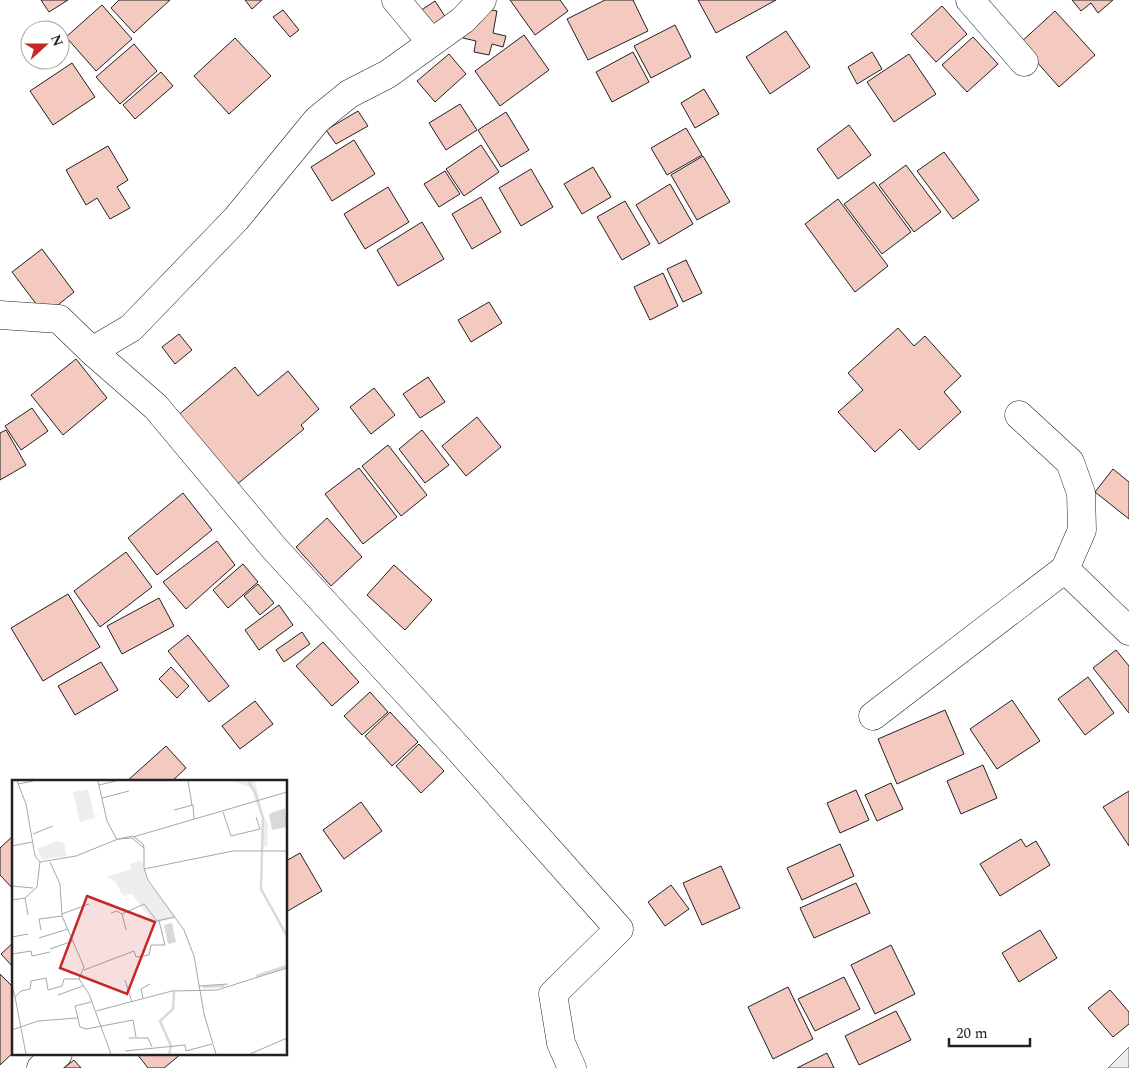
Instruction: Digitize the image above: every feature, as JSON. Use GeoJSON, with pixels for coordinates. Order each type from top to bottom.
{"type":"FeatureCollection","features":[{"type":"Feature","properties":{"kind":"street"},"geometry":{"type":"LineString","coordinates":[[396,0],[432,42]]}},
{"type":"Feature","properties":{"kind":"street"},"geometry":{"type":"LineString","coordinates":[[92,351],[131,328],[236,219],[317,120],[349,94],[388,74],[463,20],[482,0]]}},
{"type":"Feature","properties":{"kind":"street"},"geometry":{"type":"LineString","coordinates":[[981,4],[1024,62]]}},
{"type":"Feature","properties":{"kind":"street"},"geometry":{"type":"LineString","coordinates":[[0,315],[59,319],[92,351],[156,406],[274,548],[456,746],[619,929],[553,994],[561,1043],[572,1068]]}},
{"type":"Feature","properties":{"kind":"street"},"geometry":{"type":"LineString","coordinates":[[873,716],[1065,570],[1082,530],[1081,493],[1070,462],[1019,415]]}},
{"type":"Feature","properties":{"kind":"street"},"geometry":{"type":"LineString","coordinates":[[1065,570],[1129,631]]}},
{"type":"Feature","properties":{"kind":"street"},"geometry":{"type":"LineString","coordinates":[[41,1068],[56,1056]]}},
{"type":"Feature","properties":{"kind":"shaded area"},"geometry":{"type":"Polygon","coordinates":[[[1129,1047],[1129,1068],[1108,1068],[1129,1047]]]}},
{"type":"Feature","properties":{"kind":"building"},"geometry":{"type":"Polygon","coordinates":[[[41,0],[68,0],[49,12],[41,0]]]}},
{"type":"Feature","properties":{"kind":"building"},"geometry":{"type":"Polygon","coordinates":[[[119,0],[170,0],[134,33],[111,8],[119,0]]]}},
{"type":"Feature","properties":{"kind":"building"},"geometry":{"type":"Polygon","coordinates":[[[245,0],[262,0],[252,9],[245,0]]]}},
{"type":"Feature","properties":{"kind":"building"},"geometry":{"type":"Polygon","coordinates":[[[510,0],[560,0],[568,11],[535,35],[510,0]]]}},
{"type":"Feature","properties":{"kind":"building"},"geometry":{"type":"Polygon","coordinates":[[[605,0],[633,0],[648,31],[588,60],[567,19],[605,0]]]}},
{"type":"Feature","properties":{"kind":"building"},"geometry":{"type":"Polygon","coordinates":[[[698,0],[776,0],[716,33],[698,0]]]}},
{"type":"Feature","properties":{"kind":"building"},"geometry":{"type":"Polygon","coordinates":[[[1072,0],[1113,0],[1098,13],[1091,3],[1081,11],[1072,0]]]}},
{"type":"Feature","properties":{"kind":"building"},"geometry":{"type":"Polygon","coordinates":[[[435,1],[446,18],[431,27],[420,11],[435,1]]]}},
{"type":"Feature","properties":{"kind":"building"},"geometry":{"type":"Polygon","coordinates":[[[102,5],[132,39],[96,71],[70,42],[70,33],[102,5]]]}},
{"type":"Feature","properties":{"kind":"building"},"geometry":{"type":"Polygon","coordinates":[[[942,6],[967,34],[936,62],[911,34],[942,6]]]}},
{"type":"Feature","properties":{"kind":"building"},"geometry":{"type":"Polygon","coordinates":[[[482,8],[497,11],[493,33],[506,36],[503,47],[492,44],[489,55],[474,52],[476,41],[463,38],[467,21],[479,24],[482,8]]]}},
{"type":"Feature","properties":{"kind":"building"},"geometry":{"type":"Polygon","coordinates":[[[283,10],[299,30],[290,37],[273,17],[283,10]]]}},
{"type":"Feature","properties":{"kind":"building"},"geometry":{"type":"Polygon","coordinates":[[[1055,11],[1095,55],[1059,87],[1020,43],[1055,11]]]}},
{"type":"Feature","properties":{"kind":"building"},"geometry":{"type":"Polygon","coordinates":[[[675,25],[691,57],[651,78],[634,46],[675,25]]]}},
{"type":"Feature","properties":{"kind":"building"},"geometry":{"type":"Polygon","coordinates":[[[786,31],[810,67],[770,94],[746,57],[786,31]]]}},
{"type":"Feature","properties":{"kind":"building"},"geometry":{"type":"Polygon","coordinates":[[[524,35],[549,70],[500,106],[475,71],[524,35]]]}},
{"type":"Feature","properties":{"kind":"building"},"geometry":{"type":"Polygon","coordinates":[[[973,37],[998,64],[967,92],[942,65],[973,37]]]}},
{"type":"Feature","properties":{"kind":"building"},"geometry":{"type":"Polygon","coordinates":[[[235,38],[271,76],[229,114],[194,76],[235,38]]]}},
{"type":"Feature","properties":{"kind":"building"},"geometry":{"type":"Polygon","coordinates":[[[134,44],[157,71],[120,104],[96,77],[134,44]]]}},
{"type":"Feature","properties":{"kind":"building"},"geometry":{"type":"Polygon","coordinates":[[[633,52],[649,82],[612,102],[596,72],[633,52]]]}},
{"type":"Feature","properties":{"kind":"building"},"geometry":{"type":"Polygon","coordinates":[[[872,52],[882,69],[857,84],[848,67],[872,52]]]}},
{"type":"Feature","properties":{"kind":"building"},"geometry":{"type":"Polygon","coordinates":[[[449,54],[466,74],[435,102],[417,81],[449,54]]]}},
{"type":"Feature","properties":{"kind":"building"},"geometry":{"type":"Polygon","coordinates":[[[909,54],[936,94],[894,122],[867,82],[909,54]]]}},
{"type":"Feature","properties":{"kind":"building"},"geometry":{"type":"Polygon","coordinates":[[[72,63],[95,97],[53,125],[30,91],[62,70],[70,70],[70,64],[72,63]]]}},
{"type":"Feature","properties":{"kind":"building"},"geometry":{"type":"Polygon","coordinates":[[[161,72],[173,86],[135,119],[123,105],[161,72]]]}},
{"type":"Feature","properties":{"kind":"building"},"geometry":{"type":"Polygon","coordinates":[[[704,89],[719,114],[695,128],[681,103],[704,89]]]}},
{"type":"Feature","properties":{"kind":"building"},"geometry":{"type":"Polygon","coordinates":[[[460,104],[477,130],[446,150],[429,123],[460,104]]]}},
{"type":"Feature","properties":{"kind":"building"},"geometry":{"type":"Polygon","coordinates":[[[358,111],[368,126],[336,144],[326,130],[358,111]]]}},
{"type":"Feature","properties":{"kind":"building"},"geometry":{"type":"Polygon","coordinates":[[[506,112],[529,150],[501,167],[478,130],[506,112]]]}},
{"type":"Feature","properties":{"kind":"building"},"geometry":{"type":"Polygon","coordinates":[[[849,125],[871,155],[838,179],[817,149],[849,125]]]}},
{"type":"Feature","properties":{"kind":"building"},"geometry":{"type":"Polygon","coordinates":[[[686,128],[702,155],[667,175],[651,148],[686,128]]]}},
{"type":"Feature","properties":{"kind":"building"},"geometry":{"type":"Polygon","coordinates":[[[354,140],[375,174],[332,201],[311,167],[354,140]]]}},
{"type":"Feature","properties":{"kind":"building"},"geometry":{"type":"Polygon","coordinates":[[[481,145],[499,172],[464,196],[446,169],[481,145]]]}},
{"type":"Feature","properties":{"kind":"building"},"geometry":{"type":"Polygon","coordinates":[[[108,146],[128,180],[117,187],[130,208],[110,219],[97,198],[86,205],[66,170],[108,146]]]}},
{"type":"Feature","properties":{"kind":"building"},"geometry":{"type":"Polygon","coordinates":[[[944,152],[979,200],[953,219],[917,171],[944,152]]]}},
{"type":"Feature","properties":{"kind":"building"},"geometry":{"type":"Polygon","coordinates":[[[703,156],[730,202],[697,220],[671,175],[703,156]]]}},
{"type":"Feature","properties":{"kind":"building"},"geometry":{"type":"Polygon","coordinates":[[[906,165],[941,212],[914,232],[879,185],[906,165]]]}},
{"type":"Feature","properties":{"kind":"building"},"geometry":{"type":"Polygon","coordinates":[[[593,167],[611,197],[582,214],[564,184],[593,167]]]}},
{"type":"Feature","properties":{"kind":"building"},"geometry":{"type":"Polygon","coordinates":[[[531,169],[553,207],[521,226],[499,188],[531,169]]]}},
{"type":"Feature","properties":{"kind":"building"},"geometry":{"type":"Polygon","coordinates":[[[445,171],[460,194],[439,207],[424,184],[445,171]]]}},
{"type":"Feature","properties":{"kind":"building"},"geometry":{"type":"Polygon","coordinates":[[[874,182],[911,232],[882,254],[844,204],[874,182]]]}},
{"type":"Feature","properties":{"kind":"building"},"geometry":{"type":"Polygon","coordinates":[[[670,184],[693,224],[659,244],[636,205],[670,184]]]}},
{"type":"Feature","properties":{"kind":"building"},"geometry":{"type":"Polygon","coordinates":[[[388,187],[409,222],[365,249],[344,214],[388,187]]]}},
{"type":"Feature","properties":{"kind":"building"},"geometry":{"type":"Polygon","coordinates":[[[481,197],[501,232],[472,249],[452,214],[481,197]]]}},
{"type":"Feature","properties":{"kind":"building"},"geometry":{"type":"Polygon","coordinates":[[[838,199],[888,266],[855,292],[805,224],[838,199]]]}},
{"type":"Feature","properties":{"kind":"building"},"geometry":{"type":"Polygon","coordinates":[[[625,201],[650,244],[622,260],[597,217],[625,201]]]}},
{"type":"Feature","properties":{"kind":"building"},"geometry":{"type":"Polygon","coordinates":[[[422,222],[444,259],[398,286],[377,250],[422,222]]]}},
{"type":"Feature","properties":{"kind":"building"},"geometry":{"type":"Polygon","coordinates":[[[42,249],[74,292],[58,305],[40,309],[12,272],[42,249]]]}},
{"type":"Feature","properties":{"kind":"building"},"geometry":{"type":"Polygon","coordinates":[[[686,260],[702,293],[683,302],[667,269],[686,260]]]}},
{"type":"Feature","properties":{"kind":"building"},"geometry":{"type":"Polygon","coordinates":[[[663,273],[678,306],[650,320],[634,287],[663,273]]]}},
{"type":"Feature","properties":{"kind":"building"},"geometry":{"type":"Polygon","coordinates":[[[489,302],[502,323],[471,342],[458,320],[489,302]]]}},
{"type":"Feature","properties":{"kind":"building"},"geometry":{"type":"Polygon","coordinates":[[[898,328],[914,346],[925,336],[961,376],[944,392],[961,412],[919,450],[900,429],[875,452],[838,412],[863,390],[848,373],[898,328]]]}},
{"type":"Feature","properties":{"kind":"building"},"geometry":{"type":"Polygon","coordinates":[[[179,334],[192,350],[175,364],[162,347],[179,334]]]}},
{"type":"Feature","properties":{"kind":"building"},"geometry":{"type":"Polygon","coordinates":[[[76,359],[107,398],[63,435],[31,395],[76,359]]]}},
{"type":"Feature","properties":{"kind":"building"},"geometry":{"type":"Polygon","coordinates":[[[235,367],[258,396],[288,371],[319,409],[301,425],[304,429],[235,486],[177,416],[235,367]]]}},
{"type":"Feature","properties":{"kind":"building"},"geometry":{"type":"Polygon","coordinates":[[[428,377],[445,402],[420,418],[403,394],[428,377]]]}},
{"type":"Feature","properties":{"kind":"building"},"geometry":{"type":"Polygon","coordinates":[[[374,388],[395,415],[371,434],[350,407],[374,388]]]}},
{"type":"Feature","properties":{"kind":"building"},"geometry":{"type":"Polygon","coordinates":[[[32,408],[48,431],[21,450],[5,426],[32,408]]]}},
{"type":"Feature","properties":{"kind":"building"},"geometry":{"type":"Polygon","coordinates":[[[477,417],[501,447],[466,476],[442,446],[477,417]]]}},
{"type":"Feature","properties":{"kind":"building"},"geometry":{"type":"Polygon","coordinates":[[[6,430],[26,465],[0,480],[0,433],[6,430]]]}},
{"type":"Feature","properties":{"kind":"building"},"geometry":{"type":"Polygon","coordinates":[[[422,430],[449,465],[425,483],[399,449],[422,430]]]}},
{"type":"Feature","properties":{"kind":"building"},"geometry":{"type":"Polygon","coordinates":[[[388,445],[427,495],[401,516],[362,466],[388,445]]]}},
{"type":"Feature","properties":{"kind":"building"},"geometry":{"type":"Polygon","coordinates":[[[359,468],[397,517],[363,544],[325,494],[359,468]]]}},
{"type":"Feature","properties":{"kind":"building"},"geometry":{"type":"Polygon","coordinates":[[[1113,469],[1129,482],[1129,519],[1095,492],[1113,469]]]}},
{"type":"Feature","properties":{"kind":"building"},"geometry":{"type":"Polygon","coordinates":[[[183,493],[212,530],[157,575],[128,538],[183,493]]]}},
{"type":"Feature","properties":{"kind":"building"},"geometry":{"type":"Polygon","coordinates":[[[327,518],[362,557],[331,586],[296,547],[327,518]]]}},
{"type":"Feature","properties":{"kind":"building"},"geometry":{"type":"Polygon","coordinates":[[[217,541],[235,565],[186,609],[163,582],[217,541]]]}},
{"type":"Feature","properties":{"kind":"building"},"geometry":{"type":"Polygon","coordinates":[[[126,552],[152,587],[100,627],[74,591],[126,552]]]}},
{"type":"Feature","properties":{"kind":"building"},"geometry":{"type":"Polygon","coordinates":[[[243,564],[258,582],[228,608],[213,590],[243,564]]]}},
{"type":"Feature","properties":{"kind":"building"},"geometry":{"type":"Polygon","coordinates":[[[394,565],[432,600],[405,630],[367,595],[394,565]]]}},
{"type":"Feature","properties":{"kind":"building"},"geometry":{"type":"Polygon","coordinates":[[[258,584],[274,603],[260,615],[244,596],[258,584]]]}},
{"type":"Feature","properties":{"kind":"building"},"geometry":{"type":"Polygon","coordinates":[[[68,594],[100,647],[43,681],[11,628],[68,594]]]}},
{"type":"Feature","properties":{"kind":"building"},"geometry":{"type":"Polygon","coordinates":[[[159,598],[174,626],[122,654],[107,626],[159,598]]]}},
{"type":"Feature","properties":{"kind":"building"},"geometry":{"type":"Polygon","coordinates":[[[279,605],[293,625],[259,650],[245,630],[279,605]]]}},
{"type":"Feature","properties":{"kind":"building"},"geometry":{"type":"Polygon","coordinates":[[[302,632],[310,644],[284,662],[276,650],[302,632]]]}},
{"type":"Feature","properties":{"kind":"building"},"geometry":{"type":"Polygon","coordinates":[[[188,635],[229,686],[209,702],[168,651],[188,635]]]}},
{"type":"Feature","properties":{"kind":"building"},"geometry":{"type":"Polygon","coordinates":[[[323,642],[359,682],[332,706],[296,666],[323,642]]]}},
{"type":"Feature","properties":{"kind":"building"},"geometry":{"type":"Polygon","coordinates":[[[1116,650],[1129,666],[1129,713],[1093,668],[1116,650]]]}},
{"type":"Feature","properties":{"kind":"building"},"geometry":{"type":"Polygon","coordinates":[[[101,662],[118,690],[75,715],[58,686],[101,662]]]}},
{"type":"Feature","properties":{"kind":"building"},"geometry":{"type":"Polygon","coordinates":[[[171,667],[189,686],[177,698],[159,679],[171,667]]]}},
{"type":"Feature","properties":{"kind":"building"},"geometry":{"type":"Polygon","coordinates":[[[1088,677],[1114,713],[1085,735],[1058,699],[1088,677]]]}},
{"type":"Feature","properties":{"kind":"building"},"geometry":{"type":"Polygon","coordinates":[[[370,692],[388,712],[362,735],[344,716],[370,692]]]}},
{"type":"Feature","properties":{"kind":"building"},"geometry":{"type":"Polygon","coordinates":[[[1012,700],[1040,741],[997,769],[970,729],[1012,700]]]}},
{"type":"Feature","properties":{"kind":"building"},"geometry":{"type":"Polygon","coordinates":[[[255,701],[273,724],[240,749],[222,726],[255,701]]]}},
{"type":"Feature","properties":{"kind":"building"},"geometry":{"type":"Polygon","coordinates":[[[945,710],[964,754],[897,784],[878,739],[945,710]]]}},
{"type":"Feature","properties":{"kind":"building"},"geometry":{"type":"Polygon","coordinates":[[[390,712],[418,742],[392,766],[365,736],[390,712]]]}},
{"type":"Feature","properties":{"kind":"building"},"geometry":{"type":"Polygon","coordinates":[[[419,744],[444,771],[421,793],[396,766],[419,744]]]}},
{"type":"Feature","properties":{"kind":"building"},"geometry":{"type":"Polygon","coordinates":[[[166,746],[186,768],[173,780],[128,780],[166,746]]]}},
{"type":"Feature","properties":{"kind":"building"},"geometry":{"type":"Polygon","coordinates":[[[983,765],[997,798],[961,814],[947,781],[983,765]]]}},
{"type":"Feature","properties":{"kind":"building"},"geometry":{"type":"Polygon","coordinates":[[[891,783],[903,809],[877,821],[865,795],[891,783]]]}},
{"type":"Feature","properties":{"kind":"building"},"geometry":{"type":"Polygon","coordinates":[[[856,790],[869,820],[840,833],[827,803],[856,790]]]}},
{"type":"Feature","properties":{"kind":"building"},"geometry":{"type":"Polygon","coordinates":[[[1129,791],[1129,846],[1103,807],[1129,791]]]}},
{"type":"Feature","properties":{"kind":"building"},"geometry":{"type":"Polygon","coordinates":[[[361,802],[382,831],[344,859],[323,830],[361,802]]]}},
{"type":"Feature","properties":{"kind":"building"},"geometry":{"type":"Polygon","coordinates":[[[12,837],[12,888],[0,875],[0,848],[12,837]]]}},
{"type":"Feature","properties":{"kind":"building"},"geometry":{"type":"Polygon","coordinates":[[[1021,839],[1026,847],[1036,841],[1050,865],[1000,896],[980,864],[1021,839]]]}},
{"type":"Feature","properties":{"kind":"building"},"geometry":{"type":"Polygon","coordinates":[[[840,844],[854,876],[802,900],[787,868],[840,844]]]}},
{"type":"Feature","properties":{"kind":"building"},"geometry":{"type":"Polygon","coordinates":[[[300,853],[322,891],[288,911],[288,860],[300,853]]]}},
{"type":"Feature","properties":{"kind":"building"},"geometry":{"type":"Polygon","coordinates":[[[721,866],[740,908],[702,925],[683,883],[721,866]]]}},
{"type":"Feature","properties":{"kind":"building"},"geometry":{"type":"Polygon","coordinates":[[[856,883],[870,913],[814,938],[800,908],[856,883]]]}},
{"type":"Feature","properties":{"kind":"building"},"geometry":{"type":"Polygon","coordinates":[[[671,885],[689,909],[665,926],[648,902],[671,885]]]}},
{"type":"Feature","properties":{"kind":"building"},"geometry":{"type":"Polygon","coordinates":[[[1040,930],[1057,958],[1019,982],[1002,953],[1040,930]]]}},
{"type":"Feature","properties":{"kind":"building"},"geometry":{"type":"Polygon","coordinates":[[[12,944],[12,966],[1,954],[12,944]]]}},
{"type":"Feature","properties":{"kind":"building"},"geometry":{"type":"Polygon","coordinates":[[[891,945],[915,994],[875,1014],[851,965],[891,945]]]}},
{"type":"Feature","properties":{"kind":"building"},"geometry":{"type":"Polygon","coordinates":[[[0,974],[12,986],[12,1054],[0,1065],[0,974]]]}},
{"type":"Feature","properties":{"kind":"building"},"geometry":{"type":"Polygon","coordinates":[[[844,977],[860,1009],[815,1031],[798,999],[844,977]]]}},
{"type":"Feature","properties":{"kind":"building"},"geometry":{"type":"Polygon","coordinates":[[[788,987],[813,1039],[773,1059],[748,1007],[788,987]]]}},
{"type":"Feature","properties":{"kind":"building"},"geometry":{"type":"Polygon","coordinates":[[[1110,990],[1129,1012],[1129,1024],[1113,1037],[1088,1008],[1110,990]]]}},
{"type":"Feature","properties":{"kind":"building"},"geometry":{"type":"Polygon","coordinates":[[[896,1011],[911,1040],[859,1065],[845,1036],[896,1011]]]}},
{"type":"Feature","properties":{"kind":"building"},"geometry":{"type":"Polygon","coordinates":[[[827,1053],[834,1068],[797,1068],[827,1053]]]}},
{"type":"Feature","properties":{"kind":"building"},"geometry":{"type":"Polygon","coordinates":[[[139,1056],[179,1056],[164,1068],[148,1068],[139,1056]]]}},
{"type":"Feature","properties":{"kind":"building"},"geometry":{"type":"Polygon","coordinates":[[[74,1060],[81,1068],[64,1068],[74,1060]]]}}]}
